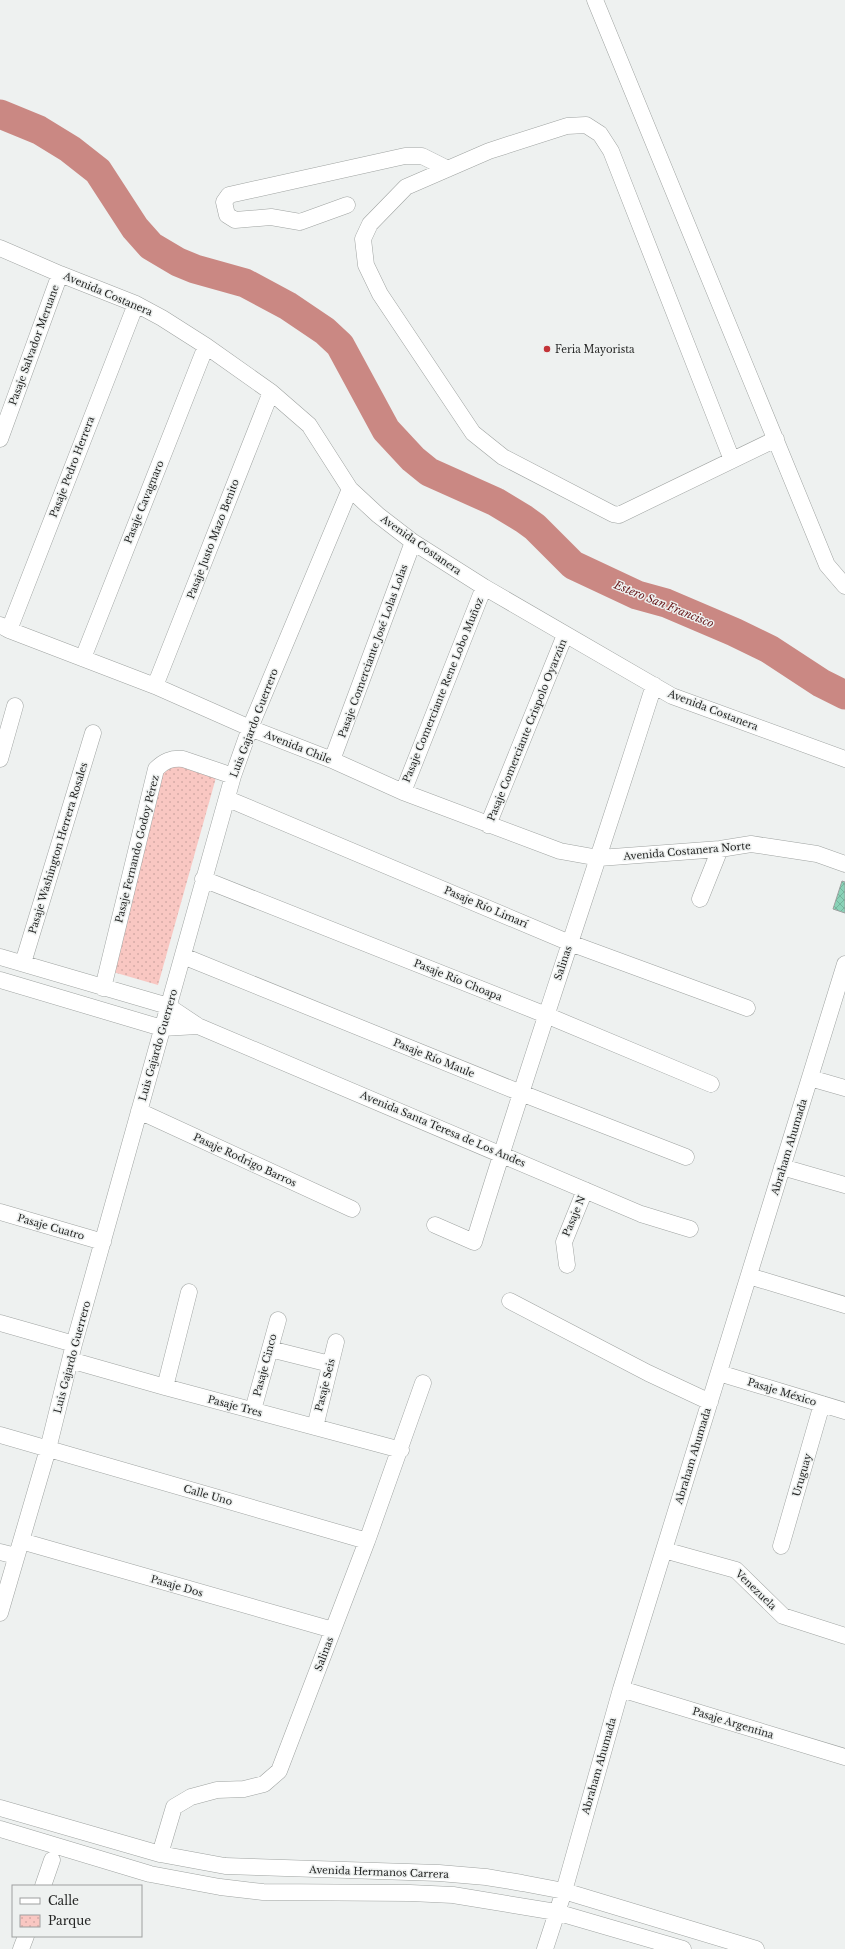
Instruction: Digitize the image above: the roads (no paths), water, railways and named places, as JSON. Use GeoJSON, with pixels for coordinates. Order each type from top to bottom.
{"type":"FeatureCollection","features":[{"type":"Feature","properties":{"kind":"street"},"geometry":{"type":"LineString","coordinates":[[595,0],[827,565],[845,586]]}},
{"type":"Feature","properties":{"kind":"street"},"geometry":{"type":"LineString","coordinates":[[732,460],[611,151],[600,134],[586,125],[567,126],[489,151],[406,187],[370,224],[363,239],[364,252],[366,265],[380,294],[473,433],[503,457],[613,514],[619,515],[776,439]]}},
{"type":"Feature","properties":{"kind":"street"},"geometry":{"type":"LineString","coordinates":[[347,205],[300,222],[271,217],[235,220],[227,215],[224,202],[229,195],[405,156],[422,156],[448,169]]}},
{"type":"Feature","properties":{"kind":"street","name":"Avenida Costanera"},"geometry":{"type":"LineString","coordinates":[[0,248],[136,304],[162,318],[206,346],[271,392],[309,425],[350,489],[378,515],[414,542],[484,587],[672,696],[845,760]]}},
{"type":"Feature","properties":{"kind":"street","name":"Pasaje Salvador Meruane"},"geometry":{"type":"LineString","coordinates":[[0,439],[60,274]]}},
{"type":"Feature","properties":{"kind":"street","name":"Pasaje Pedro Herrera"},"geometry":{"type":"LineString","coordinates":[[4,627],[136,304]]}},
{"type":"Feature","properties":{"kind":"street","name":"Pasaje Cavagnaro"},"geometry":{"type":"LineString","coordinates":[[83,658],[206,346]]}},
{"type":"Feature","properties":{"kind":"street","name":"Pasaje Justo Mazo Benito"},"geometry":{"type":"LineString","coordinates":[[155,686],[271,392]]}},
{"type":"Feature","properties":{"kind":"street","name":"Luis Gajardo Guerrero"},"geometry":{"type":"LineString","coordinates":[[0,1613],[48,1449],[74,1344],[183,956],[203,878],[228,799],[233,776],[250,728],[350,489]]}},
{"type":"Feature","properties":{"kind":"street","name":"Pasaje Comerciante José Lolas Lolas"},"geometry":{"type":"LineString","coordinates":[[332,760],[414,542]]}},
{"type":"Feature","properties":{"kind":"street","name":"Pasaje Comerciante Rene Lobo Muñoz"},"geometry":{"type":"LineString","coordinates":[[402,792],[484,587]]}},
{"type":"Feature","properties":{"kind":"street","name":"Avenida Chile"},"geometry":{"type":"LineString","coordinates":[[4,627],[155,686],[250,728],[332,760],[402,792],[560,851],[599,858]]}},
{"type":"Feature","properties":{"kind":"street","name":"Pasaje Comerciante Crispolo Oyarzún"},"geometry":{"type":"LineString","coordinates":[[488,825],[565,635]]}},
{"type":"Feature","properties":{"kind":"street","name":"Salinas"},"geometry":{"type":"LineString","coordinates":[[435,1225],[474,1242],[501,1153],[599,858],[654,685]]}},
{"type":"Feature","properties":{"kind":"street"},"geometry":{"type":"LineString","coordinates":[[0,759],[15,706]]}},
{"type":"Feature","properties":{"kind":"street","name":"Pasaje Washington Herrera Rosales"},"geometry":{"type":"LineString","coordinates":[[23,963],[93,733]]}},
{"type":"Feature","properties":{"kind":"street","name":"Pasaje Fernando Godoy Pérez"},"geometry":{"type":"LineString","coordinates":[[103,988],[156,769],[166,761],[174,758],[182,759],[233,776]]}},
{"type":"Feature","properties":{"kind":"street","name":"Pasaje Río Limarí"},"geometry":{"type":"LineString","coordinates":[[228,799],[570,943],[747,1008]]}},
{"type":"Feature","properties":{"kind":"street","name":"Avenida Costanera Norte"},"geometry":{"type":"LineString","coordinates":[[599,858],[720,849],[751,844],[817,854],[845,864]]}},
{"type":"Feature","properties":{"kind":"street"},"geometry":{"type":"LineString","coordinates":[[700,899],[720,849]]}},
{"type":"Feature","properties":{"kind":"street","name":"Pasaje Río Choapa"},"geometry":{"type":"LineString","coordinates":[[203,878],[546,1015],[711,1084]]}},
{"type":"Feature","properties":{"kind":"street","name":"Avenida Santa Teresa de Los Andes"},"geometry":{"type":"LineString","coordinates":[[0,956],[103,988],[168,1006],[198,1026],[501,1153],[641,1214],[690,1229]]}},
{"type":"Feature","properties":{"kind":"street","name":"Pasaje Río Maule"},"geometry":{"type":"LineString","coordinates":[[183,956],[521,1093],[686,1157]]}},
{"type":"Feature","properties":{"kind":"street","name":"Abraham Ahumada"},"geometry":{"type":"LineString","coordinates":[[544,1949],[564,1891],[621,1690],[844,971]]}},
{"type":"Feature","properties":{"kind":"street","name":"Avenida Santa Teresa de Los Andes"},"geometry":{"type":"LineString","coordinates":[[0,980],[162,1028],[198,1026]]}},
{"type":"Feature","properties":{"kind":"street"},"geometry":{"type":"LineString","coordinates":[[810,1078],[845,1088]]}},
{"type":"Feature","properties":{"kind":"street","name":"Pasaje Rodrigo Barros"},"geometry":{"type":"LineString","coordinates":[[139,1111],[352,1209]]}},
{"type":"Feature","properties":{"kind":"street"},"geometry":{"type":"LineString","coordinates":[[782,1167],[845,1185]]}},
{"type":"Feature","properties":{"kind":"street","name":"Pasaje N"},"geometry":{"type":"LineString","coordinates":[[567,1265],[564,1242],[585,1190]]}},
{"type":"Feature","properties":{"kind":"street","name":"Pasaje Cuatro"},"geometry":{"type":"LineString","coordinates":[[0,1212],[103,1242]]}},
{"type":"Feature","properties":{"kind":"street"},"geometry":{"type":"LineString","coordinates":[[749,1276],[845,1305]]}},
{"type":"Feature","properties":{"kind":"street"},"geometry":{"type":"LineString","coordinates":[[165,1387],[189,1292]]}},
{"type":"Feature","properties":{"kind":"street"},"geometry":{"type":"LineString","coordinates":[[510,1301],[648,1373],[710,1402]]}},
{"type":"Feature","properties":{"kind":"street","name":"Pasaje Cinco"},"geometry":{"type":"LineString","coordinates":[[253,1410],[278,1320]]}},
{"type":"Feature","properties":{"kind":"street"},"geometry":{"type":"LineString","coordinates":[[0,1322],[74,1344]]}},
{"type":"Feature","properties":{"kind":"street","name":"Pasaje Seis"},"geometry":{"type":"LineString","coordinates":[[315,1427],[336,1342]]}},
{"type":"Feature","properties":{"kind":"street"},"geometry":{"type":"LineString","coordinates":[[270,1349],[330,1364]]}},
{"type":"Feature","properties":{"kind":"street","name":"Pasaje Tres"},"geometry":{"type":"LineString","coordinates":[[70,1360],[401,1450]]}},
{"type":"Feature","properties":{"kind":"street","name":"Pasaje México"},"geometry":{"type":"LineString","coordinates":[[719,1373],[845,1411]]}},
{"type":"Feature","properties":{"kind":"street","name":"Salinas"},"geometry":{"type":"LineString","coordinates":[[160,1854],[174,1807],[191,1797],[217,1790],[244,1789],[264,1784],[280,1772],[401,1450],[423,1383]]}},
{"type":"Feature","properties":{"kind":"street","name":"Uruguay"},"geometry":{"type":"LineString","coordinates":[[782,1546],[822,1404]]}},
{"type":"Feature","properties":{"kind":"street","name":"Calle Uno"},"geometry":{"type":"LineString","coordinates":[[0,1435],[367,1541]]}},
{"type":"Feature","properties":{"kind":"street","name":"Pasaje Dos"},"geometry":{"type":"LineString","coordinates":[[0,1552],[18,1549],[333,1630]]}},
{"type":"Feature","properties":{"kind":"street","name":"Venezuela"},"geometry":{"type":"LineString","coordinates":[[664,1550],[736,1570],[783,1616],[845,1636]]}},
{"type":"Feature","properties":{"kind":"street","name":"Pasaje Argentina"},"geometry":{"type":"LineString","coordinates":[[621,1690],[845,1757]]}},
{"type":"Feature","properties":{"kind":"street","name":"Avenida Hermanos Carrera"},"geometry":{"type":"LineString","coordinates":[[0,1808],[160,1854],[225,1866],[362,1870],[486,1877],[564,1891],[756,1949]]}},
{"type":"Feature","properties":{"kind":"street","name":"Avenida Hermanos Carrera"},"geometry":{"type":"LineString","coordinates":[[0,1829],[150,1874],[220,1887],[264,1892],[410,1893],[453,1895],[556,1912],[683,1949]]}},
{"type":"Feature","properties":{"kind":"street"},"geometry":{"type":"LineString","coordinates":[[43,1885],[52,1860]]}},
{"type":"Feature","properties":{"kind":"street"},"geometry":{"type":"LineString","coordinates":[[21,1949],[26,1937]]}},
{"type":"Feature","properties":{"kind":"waterway","name":"Estero San Francisco"},"geometry":{"type":"LineString","coordinates":[[0,114],[39,130],[70,149],[98,171],[135,228],[151,246],[178,262],[195,269],[245,283],[288,306],[325,331],[340,345],[386,430],[413,459],[429,472],[496,502],[524,519],[535,527],[573,565],[637,595],[666,603],[734,632],[769,649],[821,683],[845,695]]}},
{"type":"Feature","properties":{"kind":"place","name":"Feria Mayorista"},"geometry":{"type":"Point","coordinates":[547,349]}}]}
